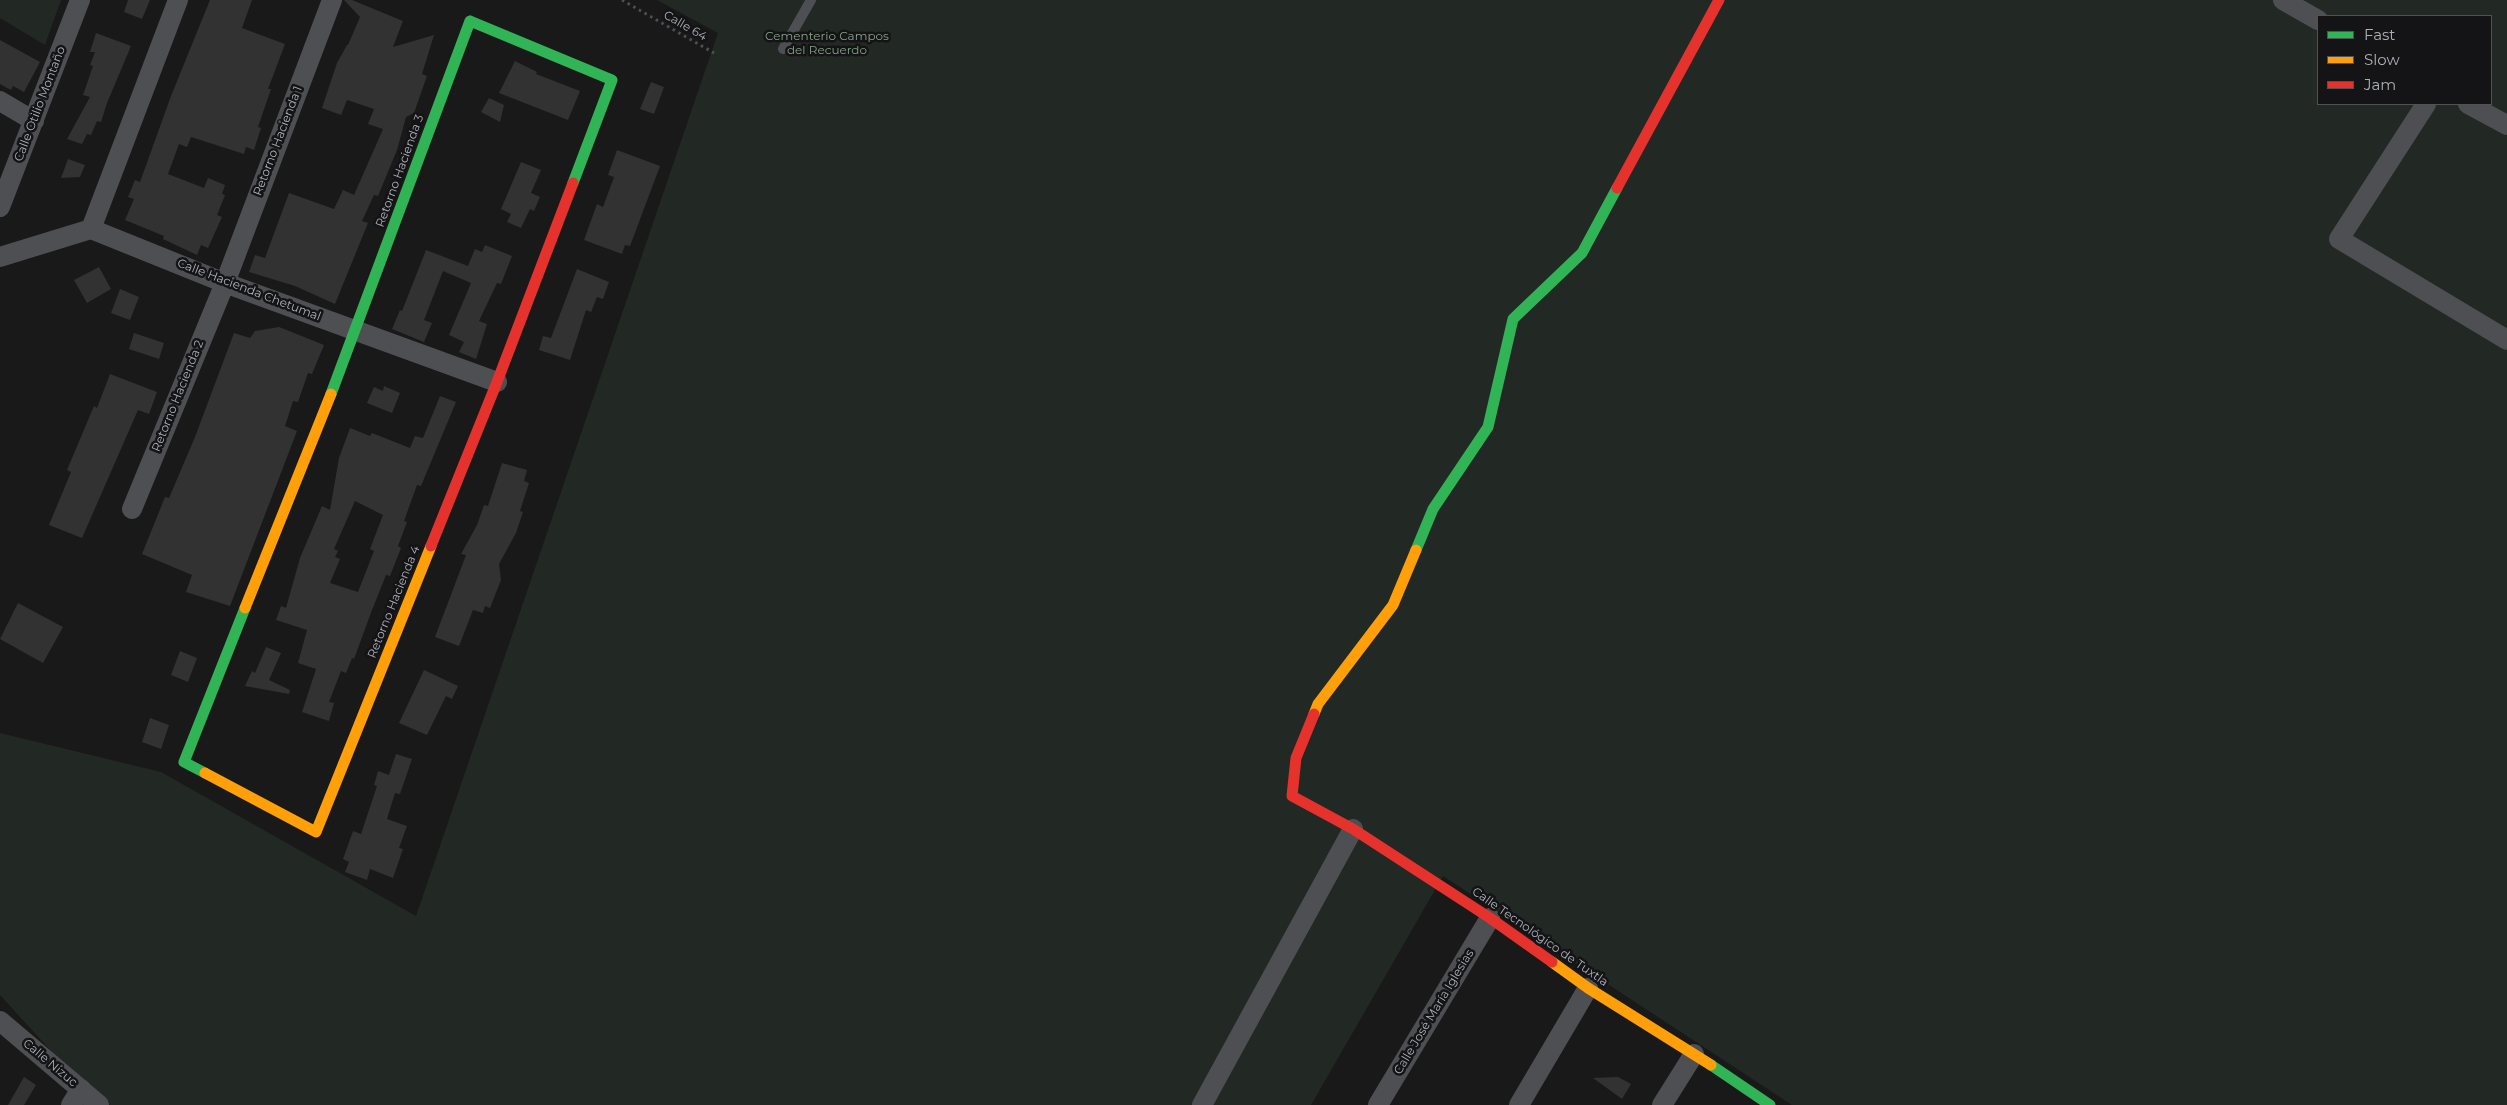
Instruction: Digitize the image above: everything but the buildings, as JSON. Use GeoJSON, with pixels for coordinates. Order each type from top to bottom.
{"type":"FeatureCollection","features":[{"type":"Feature","properties":{"kind":"street","name":"Calle Otilio Montaño"},"geometry":{"type":"LineString","coordinates":[[0,207],[80,0]]}},
{"type":"Feature","properties":{"kind":"street"},"geometry":{"type":"LineString","coordinates":[[0,256],[91,229],[178,0]]}},
{"type":"Feature","properties":{"kind":"street","name":"Retorno Hacienda 1"},"geometry":{"type":"LineString","coordinates":[[225,282],[332,0]]}},
{"type":"Feature","properties":{"kind":"street","name":"Calle Tecnológico de Tuxtla"},"geometry":{"type":"LineString","coordinates":[[1719,0],[1582,254],[1512,319],[1488,427],[1433,509],[1393,605],[1318,704],[1296,758],[1292,796],[1353,829],[1490,918],[1588,988],[1694,1054],[1770,1105]]}},
{"type":"Feature","properties":{"kind":"street"},"geometry":{"type":"LineString","coordinates":[[2283,0],[2317,19]]}},
{"type":"Feature","properties":{"kind":"street","name":"Retorno Hacienda 3"},"geometry":{"type":"LineString","coordinates":[[356,331],[470,21],[612,80],[498,382]]}},
{"type":"Feature","properties":{"kind":"street"},"geometry":{"type":"LineString","coordinates":[[0,101],[34,121]]}},
{"type":"Feature","properties":{"kind":"street"},"geometry":{"type":"LineString","coordinates":[[2425,105],[2339,239],[2507,340]]}},
{"type":"Feature","properties":{"kind":"street"},"geometry":{"type":"LineString","coordinates":[[2470,105],[2507,125]]}},
{"type":"Feature","properties":{"kind":"street","name":"Calle Hacienda Chetumal"},"geometry":{"type":"LineString","coordinates":[[91,229],[225,282],[498,382]]}},
{"type":"Feature","properties":{"kind":"street","name":"Retorno Hacienda 2"},"geometry":{"type":"LineString","coordinates":[[132,509],[225,282]]}},
{"type":"Feature","properties":{"kind":"street","name":"Retorno Hacienda 4"},"geometry":{"type":"LineString","coordinates":[[356,331],[184,762],[316,832],[498,382]]}},
{"type":"Feature","properties":{"kind":"street"},"geometry":{"type":"LineString","coordinates":[[1202,1105],[1353,829]]}},
{"type":"Feature","properties":{"kind":"street","name":"Calle José María Iglesias"},"geometry":{"type":"LineString","coordinates":[[1378,1105],[1490,918]]}},
{"type":"Feature","properties":{"kind":"street"},"geometry":{"type":"LineString","coordinates":[[1519,1105],[1588,988]]}},
{"type":"Feature","properties":{"kind":"street","name":"Calle Nizuc"},"geometry":{"type":"LineString","coordinates":[[0,1021],[76,1097],[99,1105]]}},
{"type":"Feature","properties":{"kind":"street"},"geometry":{"type":"LineString","coordinates":[[1662,1105],[1694,1054]]}},
{"type":"Feature","properties":{"kind":"lane"},"geometry":{"type":"LineString","coordinates":[[783,50],[811,0]]}},
{"type":"Feature","properties":{"kind":"path","name":"Calle 64"},"geometry":{"type":"LineString","coordinates":[[622,0],[714,53]]}},
{"type":"Feature","properties":{"kind":"green space"},"geometry":{"type":"Polygon","coordinates":[[[0,0],[61,0],[45,45],[0,18],[0,0]]]}},
{"type":"Feature","properties":{"kind":"green space","name":"Cementerio Campos del Recuerdo"},"geometry":{"type":"Polygon","coordinates":[[[657,0],[2507,0],[2507,1105],[1792,1105],[1443,876],[1311,1105],[110,1105],[62,1063],[0,995],[0,733],[161,772],[416,916],[718,33],[657,0]]]}},
{"type":"Feature","properties":{"kind":"traffic: fast"},"geometry":{"type":"LineString","coordinates":[[470,21],[612,80],[573,183]]}},
{"type":"Feature","properties":{"kind":"traffic: fast"},"geometry":{"type":"LineString","coordinates":[[331,394],[470,21]]}},
{"type":"Feature","properties":{"kind":"traffic: fast"},"geometry":{"type":"LineString","coordinates":[[1416,550],[1433,509],[1488,427],[1513,319],[1582,253],[1617,188]]}},
{"type":"Feature","properties":{"kind":"traffic: fast"},"geometry":{"type":"LineString","coordinates":[[205,773],[184,762],[245,608]]}},
{"type":"Feature","properties":{"kind":"traffic: fast"},"geometry":{"type":"LineString","coordinates":[[1711,1065],[1770,1105]]}},
{"type":"Feature","properties":{"kind":"traffic: slow"},"geometry":{"type":"LineString","coordinates":[[245,608],[331,394]]}},
{"type":"Feature","properties":{"kind":"traffic: slow"},"geometry":{"type":"LineString","coordinates":[[205,773],[316,832],[431,546]]}},
{"type":"Feature","properties":{"kind":"traffic: slow"},"geometry":{"type":"LineString","coordinates":[[1314,714],[1318,704],[1393,605],[1416,550]]}},
{"type":"Feature","properties":{"kind":"traffic: slow"},"geometry":{"type":"LineString","coordinates":[[1552,962],[1588,988],[1711,1065]]}},
{"type":"Feature","properties":{"kind":"traffic: jam"},"geometry":{"type":"LineString","coordinates":[[1617,188],[1719,0]]}},
{"type":"Feature","properties":{"kind":"traffic: jam"},"geometry":{"type":"LineString","coordinates":[[431,546],[497,382],[573,183]]}},
{"type":"Feature","properties":{"kind":"traffic: jam"},"geometry":{"type":"LineString","coordinates":[[1314,714],[1296,758],[1292,796],[1353,829],[1490,918],[1552,962]]}}]}
